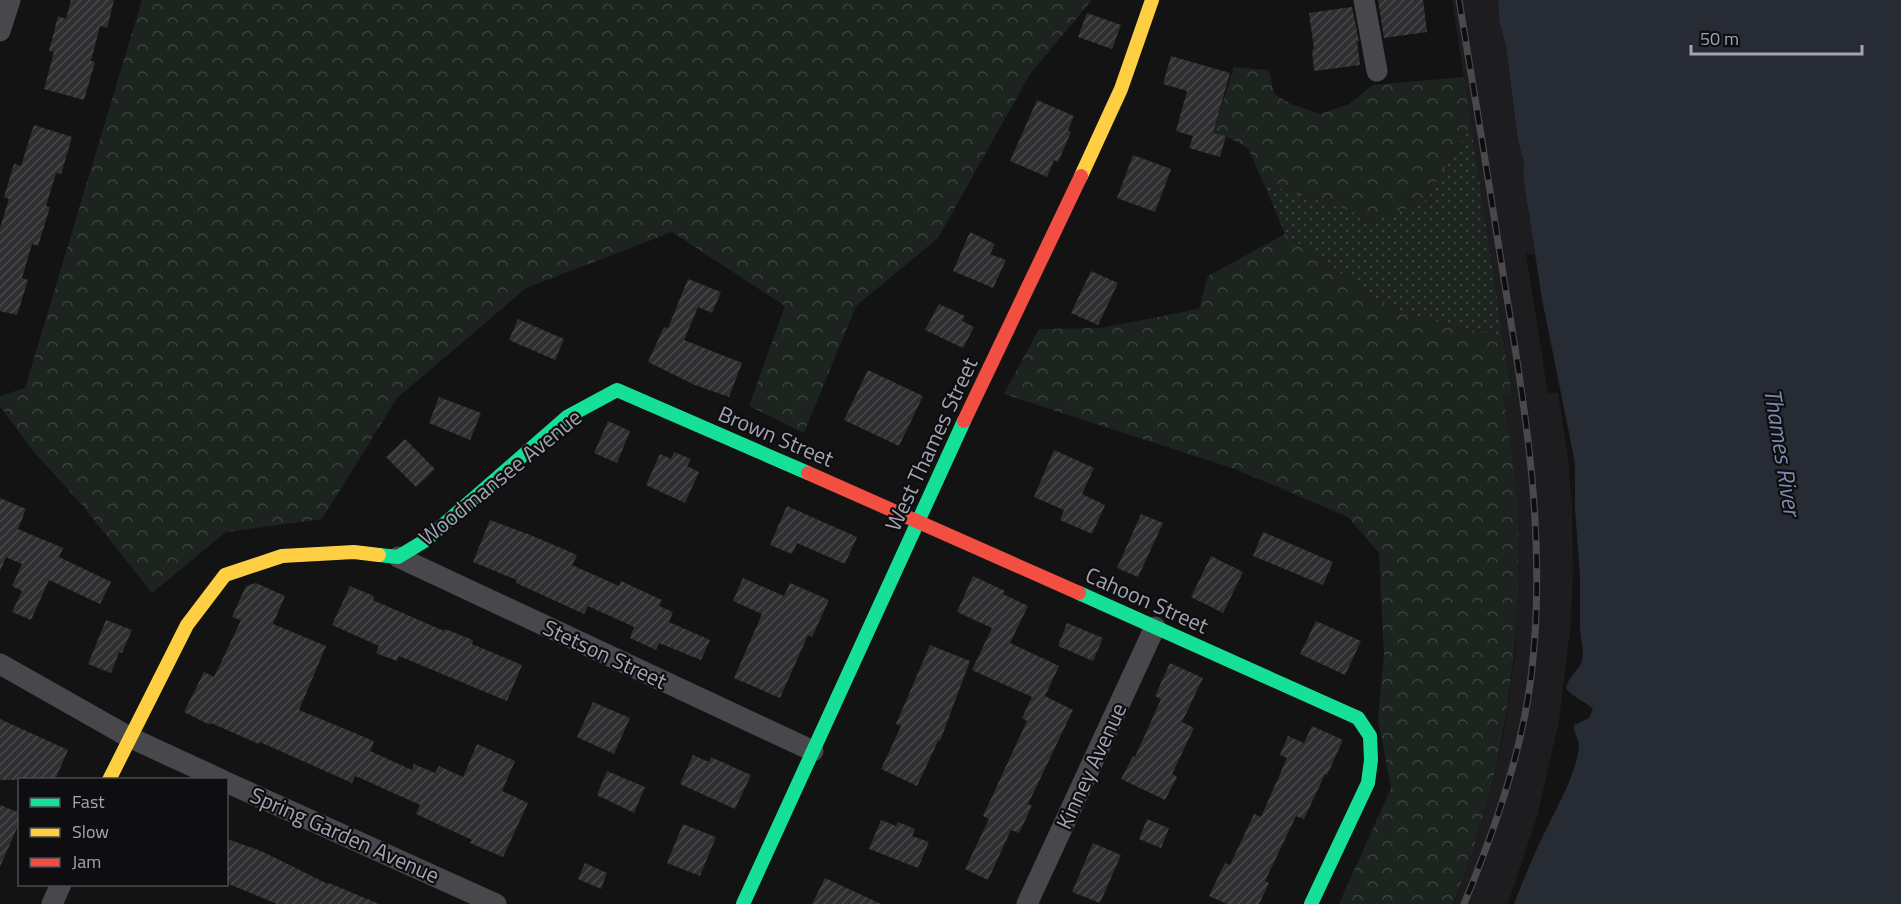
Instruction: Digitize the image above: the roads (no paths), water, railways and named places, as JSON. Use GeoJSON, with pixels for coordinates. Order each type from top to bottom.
{"type":"FeatureCollection","features":[{"type":"Feature","properties":{"kind":"street"},"geometry":{"type":"LineString","coordinates":[[0,32],[10,0]]}},
{"type":"Feature","properties":{"kind":"street","name":"West Thames Street"},"geometry":{"type":"LineString","coordinates":[[743,904],[918,520],[1100,136],[1121,89],[1152,0]]}},
{"type":"Feature","properties":{"kind":"street"},"geometry":{"type":"LineString","coordinates":[[1364,0],[1377,71]]}},
{"type":"Feature","properties":{"kind":"street","name":"Brown Street"},"geometry":{"type":"LineString","coordinates":[[616,390],[918,520]]}},
{"type":"Feature","properties":{"kind":"street","name":"Woodmansee Avenue"},"geometry":{"type":"LineString","coordinates":[[111,778],[129,737],[187,625],[225,575],[282,556],[354,552],[398,557],[426,540],[567,417],[616,390]]}},
{"type":"Feature","properties":{"kind":"street","name":"Cahoon Street"},"geometry":{"type":"LineString","coordinates":[[918,520],[1358,718],[1370,736],[1371,760],[1368,783],[1311,904]]}},
{"type":"Feature","properties":{"kind":"street","name":"Stetson Street"},"geometry":{"type":"LineString","coordinates":[[398,557],[813,751]]}},
{"type":"Feature","properties":{"kind":"street","name":"Kinney Avenue"},"geometry":{"type":"LineString","coordinates":[[1028,904],[1155,627]]}},
{"type":"Feature","properties":{"kind":"street","name":"Spring Garden Avenue"},"geometry":{"type":"LineString","coordinates":[[0,664],[129,737],[218,778]]}},
{"type":"Feature","properties":{"kind":"street","name":"Spring Garden Avenue"},"geometry":{"type":"LineString","coordinates":[[228,783],[496,904]]}},
{"type":"Feature","properties":{"kind":"street"},"geometry":{"type":"LineString","coordinates":[[52,904],[61,886]]}},
{"type":"Feature","properties":{"kind":"water","name":"Thames River"},"geometry":{"type":"Polygon","coordinates":[[[1498,0],[1901,0],[1901,904],[1514,904],[1574,770],[1579,747],[1574,725],[1589,718],[1593,709],[1566,688],[1581,664],[1583,654],[1575,509],[1575,463],[1542,299],[1523,176],[1524,163],[1518,141],[1506,47],[1499,21],[1498,0]]]}},
{"type":"Feature","properties":{"kind":"railway"},"geometry":{"type":"LineString","coordinates":[[1459,0],[1521,386],[1532,480],[1537,574],[1532,669],[1522,729],[1497,818],[1464,904]]}}]}
